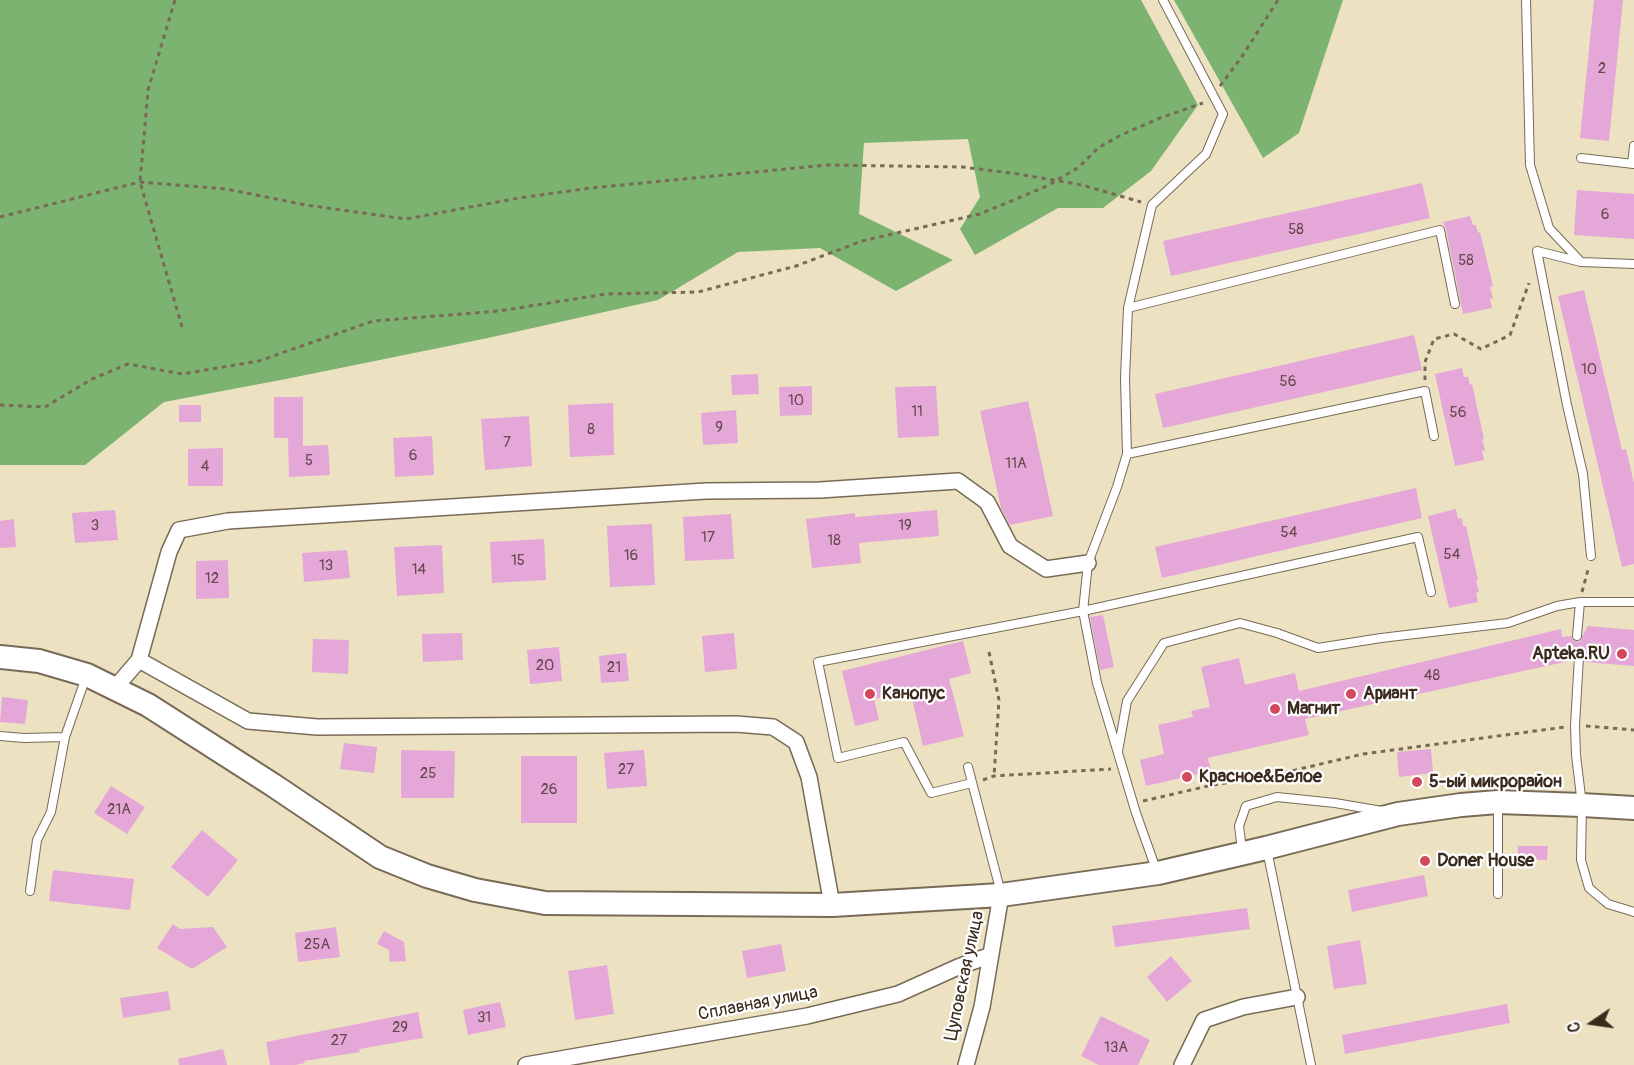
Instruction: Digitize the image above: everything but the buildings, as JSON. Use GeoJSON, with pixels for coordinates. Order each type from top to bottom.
{"type":"FeatureCollection","features":[{"type":"Feature","properties":{"kind":"main road"},"geometry":{"type":"LineString","coordinates":[[0,657],[39,661],[87,675],[148,705],[380,857],[427,876],[475,890],[545,903],[832,905],[1001,895],[1158,873],[1398,814],[1461,805],[1498,802],[1634,808]]}},
{"type":"Feature","properties":{"kind":"street"},"geometry":{"type":"LineString","coordinates":[[115,688],[139,660],[169,552],[179,530],[228,521],[706,491],[820,490],[957,481],[987,502],[1010,546],[1046,569],[1088,563]]}},
{"type":"Feature","properties":{"kind":"street"},"geometry":{"type":"LineString","coordinates":[[139,660],[248,721],[317,727],[736,724],[773,728],[796,742],[809,777],[832,905]]}},
{"type":"Feature","properties":{"kind":"street","name":"Цуповская улица"},"geometry":{"type":"LineString","coordinates":[[966,1065],[982,1007],[1001,895]]}},
{"type":"Feature","properties":{"kind":"street","name":"Сплавная улица"},"geometry":{"type":"LineString","coordinates":[[526,1065],[807,1016],[898,994],[991,955]]}},
{"type":"Feature","properties":{"kind":"street"},"geometry":{"type":"LineString","coordinates":[[1182,1065],[1204,1020],[1244,1007],[1297,997]]}},
{"type":"Feature","properties":{"kind":"lane"},"geometry":{"type":"LineString","coordinates":[[1158,873],[1133,803],[1096,683],[1083,611],[1088,563],[1127,454],[1125,378],[1128,308],[1152,205],[1206,154],[1223,114],[1163,0]]}},
{"type":"Feature","properties":{"kind":"lane"},"geometry":{"type":"LineString","coordinates":[[1526,0],[1530,165],[1549,228],[1581,262]]}},
{"type":"Feature","properties":{"kind":"lane"},"geometry":{"type":"LineString","coordinates":[[1581,158],[1633,164],[1634,146]]}},
{"type":"Feature","properties":{"kind":"lane"},"geometry":{"type":"LineString","coordinates":[[1128,308],[1440,230],[1455,304]]}},
{"type":"Feature","properties":{"kind":"lane"},"geometry":{"type":"LineString","coordinates":[[1591,556],[1583,474],[1537,251],[1581,262],[1634,264]]}},
{"type":"Feature","properties":{"kind":"lane"},"geometry":{"type":"LineString","coordinates":[[1127,454],[1425,391],[1434,436]]}},
{"type":"Feature","properties":{"kind":"lane"},"geometry":{"type":"LineString","coordinates":[[972,783],[931,793],[904,742],[837,758],[818,662],[1083,611],[1418,537],[1431,592]]}},
{"type":"Feature","properties":{"kind":"lane"},"geometry":{"type":"LineString","coordinates":[[1118,754],[1127,701],[1164,643],[1240,623],[1318,648],[1381,638],[1508,624],[1557,606],[1580,602],[1634,602]]}},
{"type":"Feature","properties":{"kind":"lane"},"geometry":{"type":"LineString","coordinates":[[1577,636],[1580,602]]}},
{"type":"Feature","properties":{"kind":"lane"},"geometry":{"type":"LineString","coordinates":[[1579,657],[1575,725],[1582,805],[1581,860],[1589,888],[1608,904],[1634,912]]}},
{"type":"Feature","properties":{"kind":"lane"},"geometry":{"type":"LineString","coordinates":[[30,891],[38,840],[51,812],[65,737],[87,675]]}},
{"type":"Feature","properties":{"kind":"lane"},"geometry":{"type":"LineString","coordinates":[[0,736],[65,737]]}},
{"type":"Feature","properties":{"kind":"lane"},"geometry":{"type":"LineString","coordinates":[[968,767],[1001,895]]}},
{"type":"Feature","properties":{"kind":"lane"},"geometry":{"type":"LineString","coordinates":[[1243,853],[1239,826],[1246,806],[1277,797],[1335,802],[1398,814]]}},
{"type":"Feature","properties":{"kind":"lane"},"geometry":{"type":"LineString","coordinates":[[1498,802],[1498,894]]}},
{"type":"Feature","properties":{"kind":"lane"},"geometry":{"type":"LineString","coordinates":[[1266,848],[1311,1065]]}},
{"type":"Feature","properties":{"kind":"path"},"geometry":{"type":"LineString","coordinates":[[175,0],[148,90],[140,182],[182,327]]}},
{"type":"Feature","properties":{"kind":"path"},"geometry":{"type":"LineString","coordinates":[[0,405],[45,407],[92,379],[128,364],[182,374],[259,361],[373,321],[499,311],[606,294],[698,292],[796,266],[862,241],[980,214],[1047,186],[1079,166],[1098,148],[1121,135],[1160,118],[1203,104],[1213,95],[1241,58],[1278,0]]}},
{"type":"Feature","properties":{"kind":"path"},"geometry":{"type":"LineString","coordinates":[[0,217],[140,182],[226,189],[306,206],[406,219],[550,194],[827,165],[963,167],[1082,185],[1152,205]]}},
{"type":"Feature","properties":{"kind":"path"},"geometry":{"type":"LineString","coordinates":[[1425,391],[1425,362],[1434,339],[1454,334],[1481,349],[1510,335],[1530,280]]}},
{"type":"Feature","properties":{"kind":"path"},"geometry":{"type":"LineString","coordinates":[[1580,602],[1591,556]]}},
{"type":"Feature","properties":{"kind":"path"},"geometry":{"type":"LineString","coordinates":[[989,652],[999,700],[994,776]]}},
{"type":"Feature","properties":{"kind":"path"},"geometry":{"type":"LineString","coordinates":[[1133,803],[1208,786],[1283,773],[1363,754],[1575,725],[1634,730]]}},
{"type":"Feature","properties":{"kind":"path"},"geometry":{"type":"LineString","coordinates":[[972,783],[994,776],[1122,768]]}},
{"type":"Feature","properties":{"kind":"green space"},"geometry":{"type":"Polygon","coordinates":[[[0,0],[1141,0],[1198,105],[1151,171],[1103,208],[1058,208],[975,255],[960,229],[980,197],[968,139],[864,143],[859,214],[953,260],[896,291],[820,248],[738,252],[658,300],[488,338],[164,402],[85,465],[0,465],[0,0]]]}},
{"type":"Feature","properties":{"kind":"green space"},"geometry":{"type":"Polygon","coordinates":[[[1174,0],[1343,0],[1299,133],[1263,158],[1174,0]]]}},
{"type":"Feature","properties":{"kind":"place","name":"Apteka.RU"},"geometry":{"type":"Point","coordinates":[1622,654]}},
{"type":"Feature","properties":{"kind":"place","name":"Канопус"},"geometry":{"type":"Point","coordinates":[870,694]}},
{"type":"Feature","properties":{"kind":"place","name":"Ариант"},"geometry":{"type":"Point","coordinates":[1351,694]}},
{"type":"Feature","properties":{"kind":"place","name":"Магнит"},"geometry":{"type":"Point","coordinates":[1275,709]}},
{"type":"Feature","properties":{"kind":"place","name":"Красное&Белое"},"geometry":{"type":"Point","coordinates":[1187,777]}},
{"type":"Feature","properties":{"kind":"place","name":"5-ый микрорайон"},"geometry":{"type":"Point","coordinates":[1417,782]}},
{"type":"Feature","properties":{"kind":"place","name":"Doner House"},"geometry":{"type":"Point","coordinates":[1425,861]}}]}
